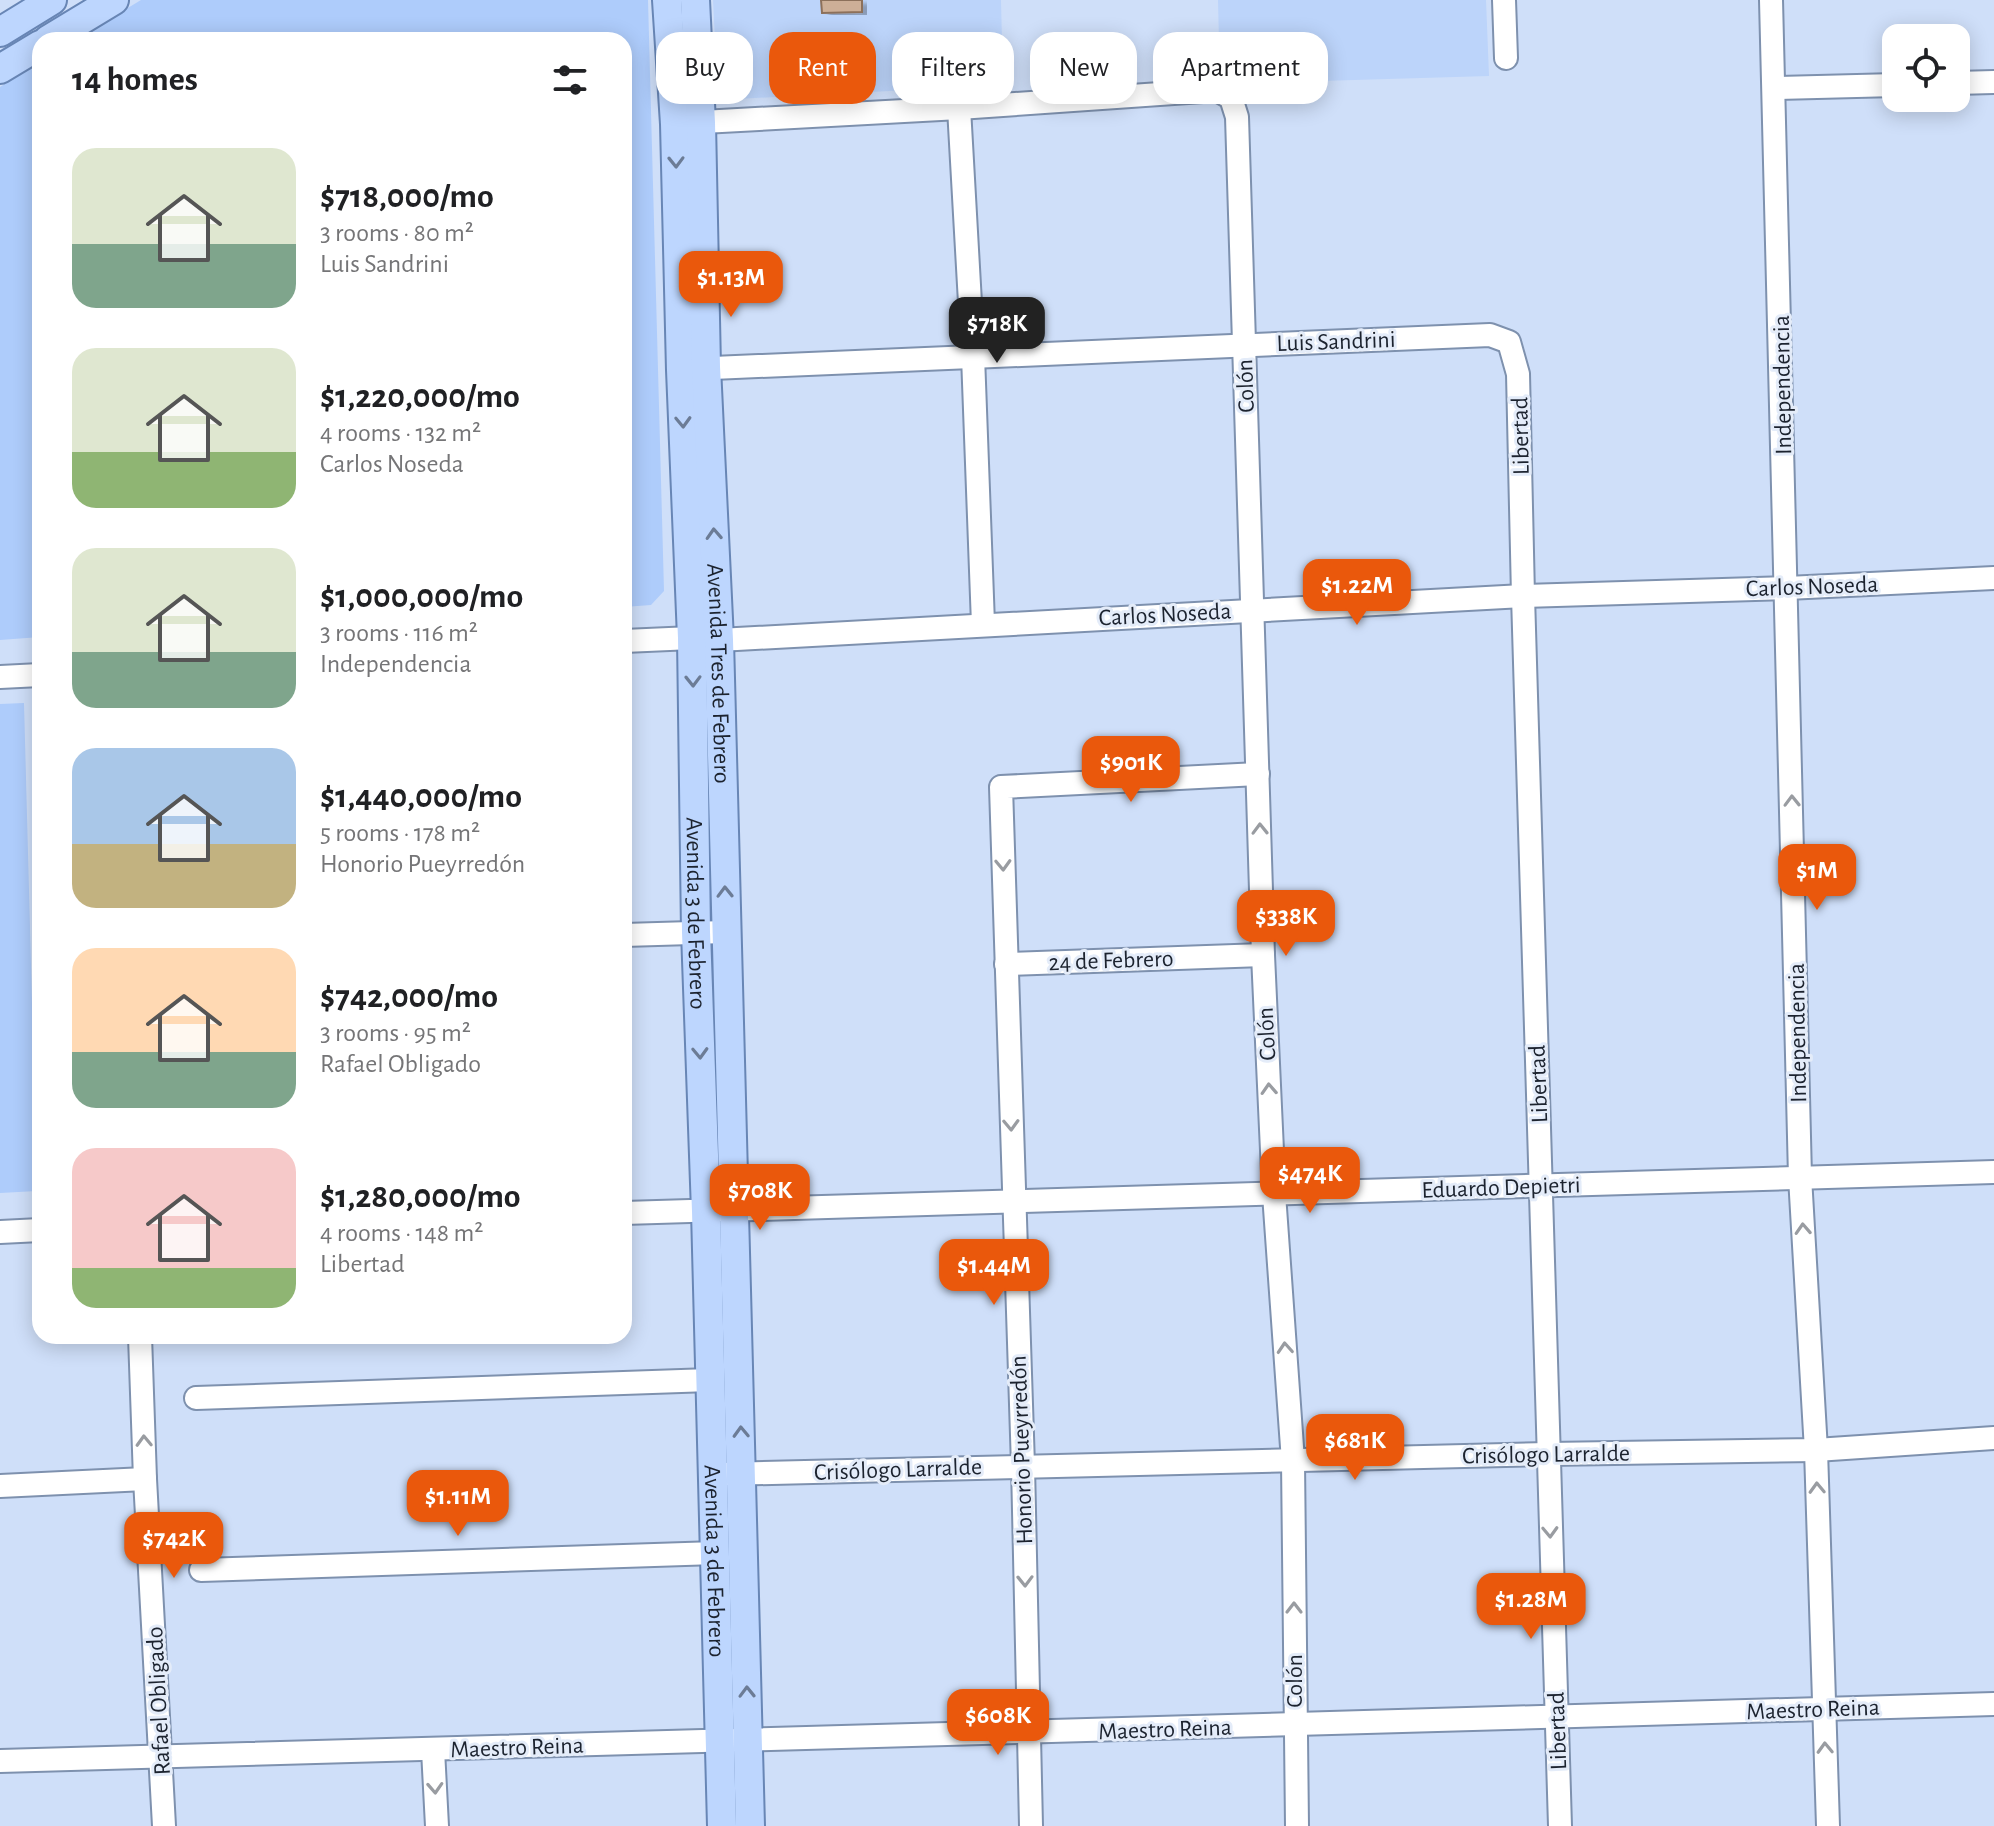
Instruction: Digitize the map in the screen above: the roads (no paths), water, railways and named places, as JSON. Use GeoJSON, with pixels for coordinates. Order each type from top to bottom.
{"type":"FeatureCollection","features":[{"type":"Feature","properties":{"kind":"main road"},"geometry":{"type":"LineString","coordinates":[[0,32],[52,0]]}},
{"type":"Feature","properties":{"kind":"main road"},"geometry":{"type":"LineString","coordinates":[[61,32],[114,0]]}},
{"type":"Feature","properties":{"kind":"main road"},"geometry":{"type":"LineString","coordinates":[[667,0],[688,123]]}},
{"type":"Feature","properties":{"kind":"main road","name":"Avenida Tres de Febrero"},"geometry":{"type":"LineString","coordinates":[[695,0],[688,123],[693,369],[705,639],[725,932],[720,1210],[743,1474],[750,1826]]}},
{"type":"Feature","properties":{"kind":"main road"},"geometry":{"type":"LineString","coordinates":[[0,69],[32,50]]}},
{"type":"Feature","properties":{"kind":"main road","name":"Avenida 3 de Febrero"},"geometry":{"type":"LineString","coordinates":[[705,639],[696,932],[720,1210],[710,1380],[722,1826]]}},
{"type":"Feature","properties":{"kind":"street"},"geometry":{"type":"LineString","coordinates":[[1504,0],[1506,58]]}},
{"type":"Feature","properties":{"kind":"street","name":"Independencia"},"geometry":{"type":"LineString","coordinates":[[1771,0],[1800,1177],[1816,1450],[1828,1826]]}},
{"type":"Feature","properties":{"kind":"street"},"geometry":{"type":"LineString","coordinates":[[1970,83],[1994,82]]}},
{"type":"Feature","properties":{"kind":"street"},"geometry":{"type":"LineString","coordinates":[[1774,88],[1882,85]]}},
{"type":"Feature","properties":{"kind":"street","name":"Colón"},"geometry":{"type":"LineString","coordinates":[[959,108],[1217,90],[1231,98],[1237,117],[1263,955],[1274,1194],[1293,1461],[1297,1826]]}},
{"type":"Feature","properties":{"kind":"street"},"geometry":{"type":"LineString","coordinates":[[688,123],[959,108],[973,356],[983,624]]}},
{"type":"Feature","properties":{"kind":"street","name":"Luis Sandrini"},"geometry":{"type":"LineString","coordinates":[[693,369],[1490,335],[1509,342]]}},
{"type":"Feature","properties":{"kind":"street","name":"Libertad"},"geometry":{"type":"LineString","coordinates":[[1509,342],[1518,374],[1560,1826]]}},
{"type":"Feature","properties":{"kind":"street","name":"Carlos Noseda"},"geometry":{"type":"LineString","coordinates":[[632,641],[1523,596],[1994,578]]}},
{"type":"Feature","properties":{"kind":"street"},"geometry":{"type":"LineString","coordinates":[[0,677],[32,675]]}},
{"type":"Feature","properties":{"kind":"street","name":"Honorio Pueyrredón"},"geometry":{"type":"LineString","coordinates":[[1031,1826],[1001,787],[1258,774]]}},
{"type":"Feature","properties":{"kind":"street"},"geometry":{"type":"LineString","coordinates":[[632,935],[725,932]]}},
{"type":"Feature","properties":{"kind":"street","name":"24 de Febrero"},"geometry":{"type":"LineString","coordinates":[[1006,964],[1263,955]]}},
{"type":"Feature","properties":{"kind":"street","name":"Eduardo Depietri"},"geometry":{"type":"LineString","coordinates":[[632,1213],[1994,1172]]}},
{"type":"Feature","properties":{"kind":"street"},"geometry":{"type":"LineString","coordinates":[[0,1232],[32,1230]]}},
{"type":"Feature","properties":{"kind":"street","name":"Rafael Obligado"},"geometry":{"type":"LineString","coordinates":[[140,1344],[164,1826]]}},
{"type":"Feature","properties":{"kind":"street"},"geometry":{"type":"LineString","coordinates":[[196,1398],[710,1380]]}},
{"type":"Feature","properties":{"kind":"street","name":"Crisólogo Larralde"},"geometry":{"type":"LineString","coordinates":[[713,1475],[1816,1450],[1994,1438]]}},
{"type":"Feature","properties":{"kind":"street"},"geometry":{"type":"LineString","coordinates":[[0,1486],[145,1479]]}},
{"type":"Feature","properties":{"kind":"street"},"geometry":{"type":"LineString","coordinates":[[201,1570],[716,1553]]}},
{"type":"Feature","properties":{"kind":"street","name":"Maestro Reina"},"geometry":{"type":"LineString","coordinates":[[0,1761],[1994,1704]]}},
{"type":"Feature","properties":{"kind":"street"},"geometry":{"type":"LineString","coordinates":[[433,1750],[437,1826]]}}]}
